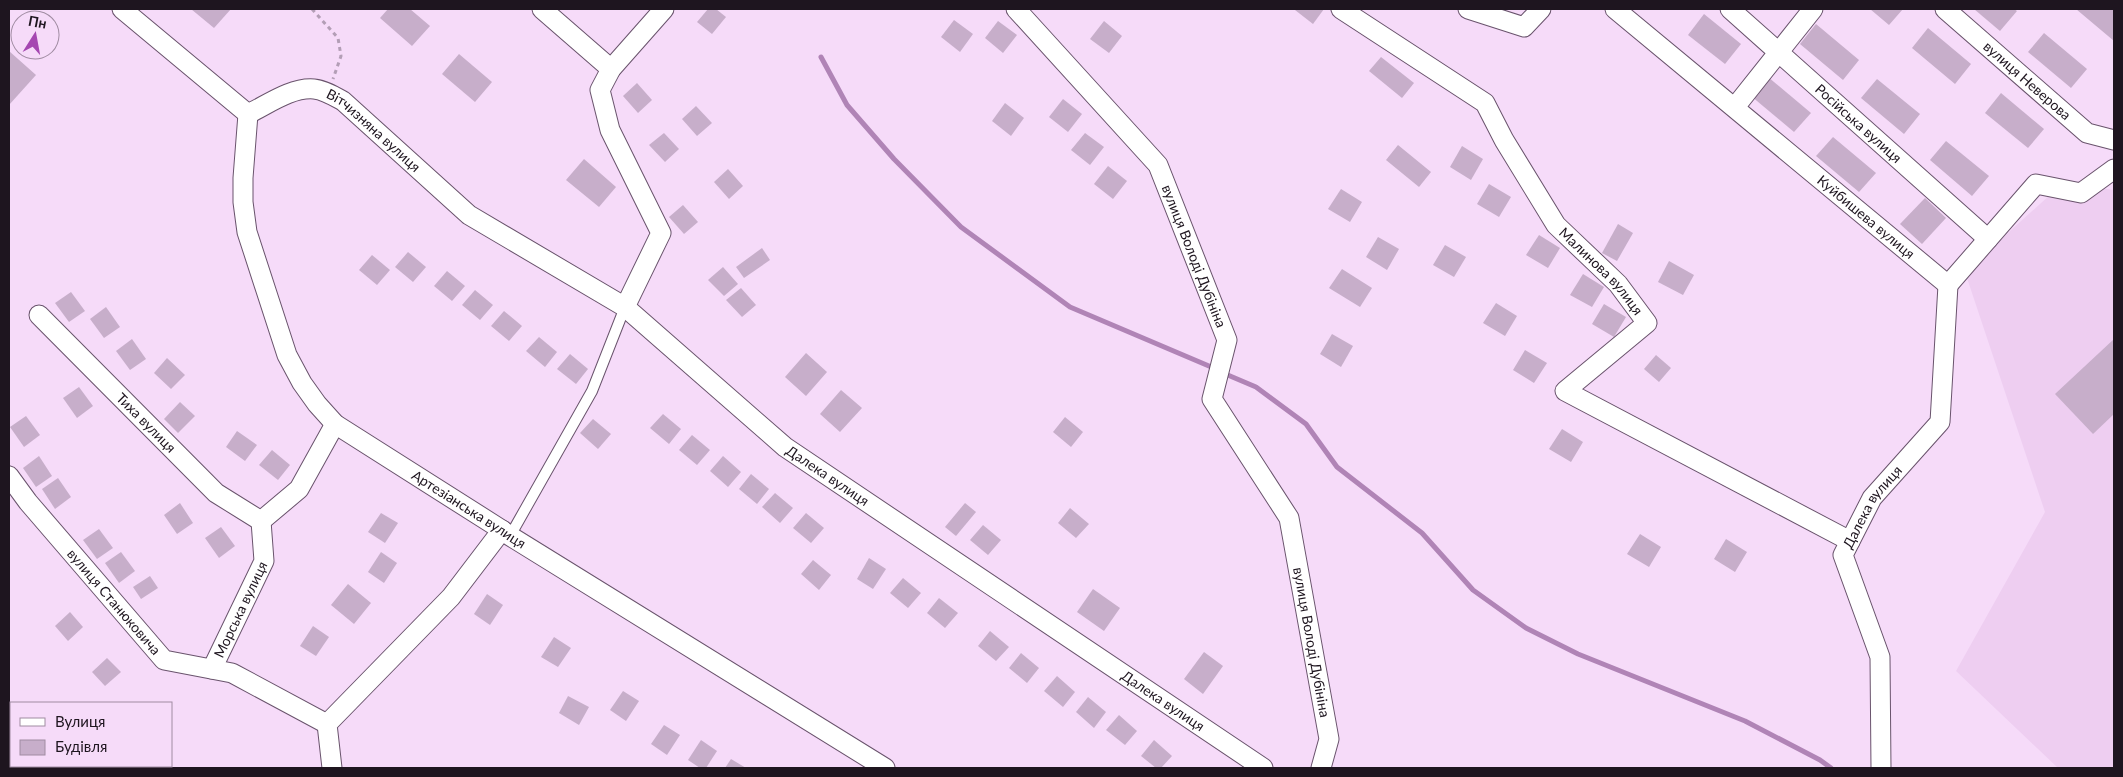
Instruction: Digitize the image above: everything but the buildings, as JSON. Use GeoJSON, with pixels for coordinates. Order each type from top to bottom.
{"type":"FeatureCollection","features":[{"type":"Feature","properties":{"kind":"street"},"geometry":{"type":"LineString","coordinates":[[122,9],[248,114]]}},
{"type":"Feature","properties":{"kind":"street"},"geometry":{"type":"LineString","coordinates":[[542,9],[611,69]]}},
{"type":"Feature","properties":{"kind":"street"},"geometry":{"type":"LineString","coordinates":[[626,307],[661,233],[610,130],[600,90],[611,69],[664,9]]}},
{"type":"Feature","properties":{"kind":"street","name":"вулиця Володі Дубініна"},"geometry":{"type":"LineString","coordinates":[[1016,9],[1158,165],[1228,340],[1212,399],[1289,518],[1329,738],[1321,768]]}},
{"type":"Feature","properties":{"kind":"street","name":"Малинова вулиця"},"geometry":{"type":"LineString","coordinates":[[1341,9],[1485,103],[1504,140],[1556,224],[1618,284],[1647,323],[1565,391],[1850,541]]}},
{"type":"Feature","properties":{"kind":"street"},"geometry":{"type":"LineString","coordinates":[[1468,9],[1524,27],[1541,9]]}},
{"type":"Feature","properties":{"kind":"street","name":"Куйбишева вулиця"},"geometry":{"type":"LineString","coordinates":[[1615,9],[1948,285]]}},
{"type":"Feature","properties":{"kind":"street","name":"Російська вулиця"},"geometry":{"type":"LineString","coordinates":[[1730,9],[1988,239]]}},
{"type":"Feature","properties":{"kind":"street"},"geometry":{"type":"LineString","coordinates":[[1735,107],[1813,9]]}},
{"type":"Feature","properties":{"kind":"street","name":"вулиця Неверова"},"geometry":{"type":"LineString","coordinates":[[1945,9],[2087,133],[2114,140]]}},
{"type":"Feature","properties":{"kind":"street","name":"Вітчизняна вулиця"},"geometry":{"type":"LineString","coordinates":[[248,114],[296,91],[314,89],[328,93],[343,101],[469,215],[626,307]]}},
{"type":"Feature","properties":{"kind":"street","name":"Артезіанська вулиця"},"geometry":{"type":"LineString","coordinates":[[248,114],[243,178],[243,202],[247,232],[287,355],[317,404],[335,424],[506,533],[886,768]]}},
{"type":"Feature","properties":{"kind":"street"},"geometry":{"type":"LineString","coordinates":[[1948,285],[2036,184],[2081,193],[2114,169]]}},
{"type":"Feature","properties":{"kind":"street","name":"Далека вулиця"},"geometry":{"type":"LineString","coordinates":[[1881,768],[1880,657],[1843,555],[1872,498],[1940,422],[1948,285]]}},
{"type":"Feature","properties":{"kind":"street","name":"Далека вулиця"},"geometry":{"type":"LineString","coordinates":[[626,307],[785,448],[1263,768]]}},
{"type":"Feature","properties":{"kind":"street","name":"Тиха вулиця"},"geometry":{"type":"LineString","coordinates":[[39,315],[216,493],[261,521]]}},
{"type":"Feature","properties":{"kind":"street"},"geometry":{"type":"LineString","coordinates":[[261,521],[299,489],[335,424]]}},
{"type":"Feature","properties":{"kind":"street","name":"вулиця Станюковича"},"geometry":{"type":"LineString","coordinates":[[9,476],[28,502],[164,660],[232,673],[327,724]]}},
{"type":"Feature","properties":{"kind":"street","name":"Морська вулиця"},"geometry":{"type":"LineString","coordinates":[[212,669],[264,562],[261,521]]}},
{"type":"Feature","properties":{"kind":"street"},"geometry":{"type":"LineString","coordinates":[[332,768],[327,724],[451,596],[506,533]]}},
{"type":"Feature","properties":{"kind":"lane"},"geometry":{"type":"LineString","coordinates":[[506,533],[592,391],[626,307]]}},
{"type":"Feature","properties":{"kind":"path"},"geometry":{"type":"LineString","coordinates":[[312,9],[338,38],[341,56],[328,93]]}},
{"type":"Feature","properties":{"kind":"shaded area"},"geometry":{"type":"Polygon","coordinates":[[[2063,183],[2114,190],[2114,768],[2058,768],[1956,671],[2045,512],[1965,272],[2063,183]]]}},
{"type":"Feature","properties":{"kind":"waterway"},"geometry":{"type":"LineString","coordinates":[[821,57],[847,105],[894,159],[961,227],[1070,307],[1216,369]]}},
{"type":"Feature","properties":{"kind":"waterway"},"geometry":{"type":"LineString","coordinates":[[1223,373],[1256,387],[1306,424],[1337,467],[1422,533],[1473,590],[1526,628],[1578,654],[1745,721],[1820,760],[1831,768]]}}]}
